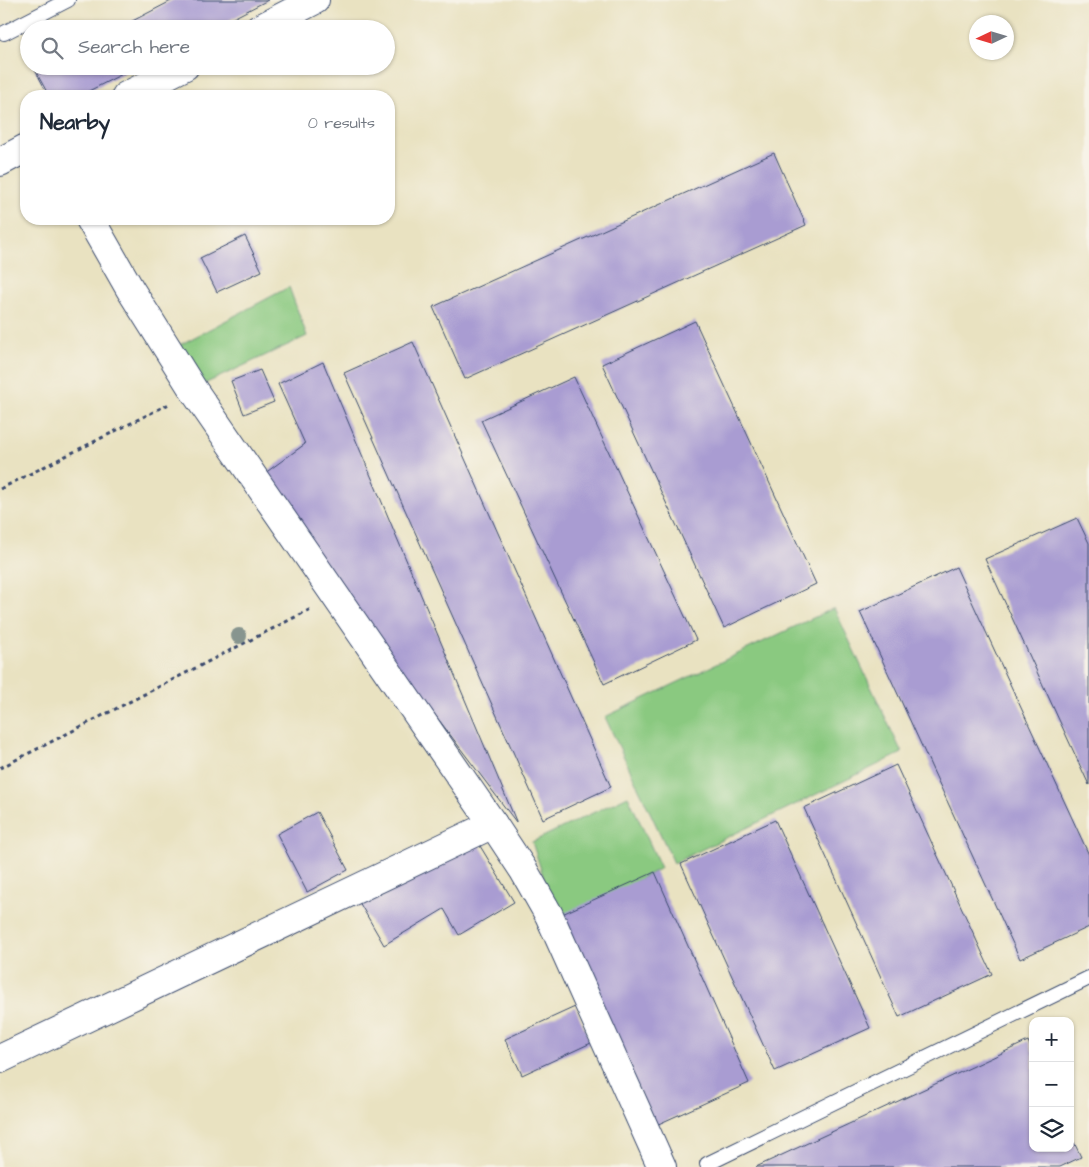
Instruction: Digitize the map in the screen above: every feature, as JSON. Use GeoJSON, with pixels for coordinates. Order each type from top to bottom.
{"type":"FeatureCollection","features":[{"type":"Feature","properties":{"kind":"street"},"geometry":{"type":"LineString","coordinates":[[276,20],[315,0]]}},
{"type":"Feature","properties":{"kind":"street"},"geometry":{"type":"LineString","coordinates":[[138,90],[167,75]]}},
{"type":"Feature","properties":{"kind":"street"},"geometry":{"type":"LineString","coordinates":[[0,162],[20,151]]}},
{"type":"Feature","properties":{"kind":"street"},"geometry":{"type":"LineString","coordinates":[[93,225],[130,289],[194,392],[493,824],[524,872],[549,915],[662,1167]]}},
{"type":"Feature","properties":{"kind":"street"},"geometry":{"type":"LineString","coordinates":[[0,1059],[493,824]]}},
{"type":"Feature","properties":{"kind":"lane"},"geometry":{"type":"LineString","coordinates":[[29,20],[68,0]]}},
{"type":"Feature","properties":{"kind":"lane"},"geometry":{"type":"LineString","coordinates":[[4,33],[20,25]]}},
{"type":"Feature","properties":{"kind":"lane"},"geometry":{"type":"LineString","coordinates":[[707,1164],[1089,978]]}},
{"type":"Feature","properties":{"kind":"path"},"geometry":{"type":"LineString","coordinates":[[0,490],[194,392]]}},
{"type":"Feature","properties":{"kind":"path"},"geometry":{"type":"LineString","coordinates":[[0,768],[335,597]]}},
{"type":"Feature","properties":{"kind":"green space"},"geometry":{"type":"Polygon","coordinates":[[[289,287],[307,336],[200,386],[172,349],[289,287]]]}},
{"type":"Feature","properties":{"kind":"green space"},"geometry":{"type":"Polygon","coordinates":[[[834,608],[902,753],[674,863],[605,717],[834,608]]]}},
{"type":"Feature","properties":{"kind":"green space"},"geometry":{"type":"Polygon","coordinates":[[[628,796],[661,868],[558,922],[532,842],[628,796]]]}},
{"type":"Feature","properties":{"kind":"building"},"geometry":{"type":"Polygon","coordinates":[[[173,0],[268,0],[229,20],[134,20],[173,0]]]}},
{"type":"Feature","properties":{"kind":"building"},"geometry":{"type":"Polygon","coordinates":[[[38,75],[120,75],[91,90],[46,90],[38,75]]]}},
{"type":"Feature","properties":{"kind":"building"},"geometry":{"type":"Polygon","coordinates":[[[774,153],[806,225],[465,379],[433,307],[774,153]]]}},
{"type":"Feature","properties":{"kind":"building"},"geometry":{"type":"Polygon","coordinates":[[[245,236],[262,271],[217,292],[200,258],[245,236]]]}},
{"type":"Feature","properties":{"kind":"building"},"geometry":{"type":"Polygon","coordinates":[[[695,321],[816,584],[724,628],[602,364],[695,321]]]}},
{"type":"Feature","properties":{"kind":"building"},"geometry":{"type":"Polygon","coordinates":[[[413,342],[611,787],[543,819],[344,373],[413,342]]]}},
{"type":"Feature","properties":{"kind":"building"},"geometry":{"type":"Polygon","coordinates":[[[323,362],[516,822],[257,479],[305,444],[278,384],[323,362]]]}},
{"type":"Feature","properties":{"kind":"building"},"geometry":{"type":"Polygon","coordinates":[[[260,370],[274,402],[244,414],[231,381],[260,370]]]}},
{"type":"Feature","properties":{"kind":"building"},"geometry":{"type":"Polygon","coordinates":[[[574,377],[696,640],[604,684],[481,420],[574,377]]]}},
{"type":"Feature","properties":{"kind":"building"},"geometry":{"type":"Polygon","coordinates":[[[1077,518],[1089,543],[1089,785],[985,559],[1077,518]]]}},
{"type":"Feature","properties":{"kind":"building"},"geometry":{"type":"Polygon","coordinates":[[[956,567],[1089,855],[1089,927],[1020,959],[860,612],[956,567]]]}},
{"type":"Feature","properties":{"kind":"building"},"geometry":{"type":"Polygon","coordinates":[[[896,765],[992,974],[899,1017],[804,808],[896,765]]]}},
{"type":"Feature","properties":{"kind":"building"},"geometry":{"type":"Polygon","coordinates":[[[317,812],[348,870],[307,892],[277,834],[317,812]]]}},
{"type":"Feature","properties":{"kind":"building"},"geometry":{"type":"Polygon","coordinates":[[[775,820],[870,1028],[775,1071],[681,864],[775,820]]]}},
{"type":"Feature","properties":{"kind":"building"},"geometry":{"type":"Polygon","coordinates":[[[474,836],[514,902],[459,935],[444,909],[384,945],[355,895],[474,836]]]}},
{"type":"Feature","properties":{"kind":"building"},"geometry":{"type":"Polygon","coordinates":[[[655,872],[749,1083],[654,1126],[560,915],[655,872]]]}},
{"type":"Feature","properties":{"kind":"building"},"geometry":{"type":"Polygon","coordinates":[[[575,1007],[591,1043],[522,1075],[505,1039],[575,1007]]]}},
{"type":"Feature","properties":{"kind":"building"},"geometry":{"type":"Polygon","coordinates":[[[1028,1041],[1029,1152],[1074,1152],[1074,1142],[1081,1157],[1060,1167],[756,1167],[1028,1041]]]}}]}
